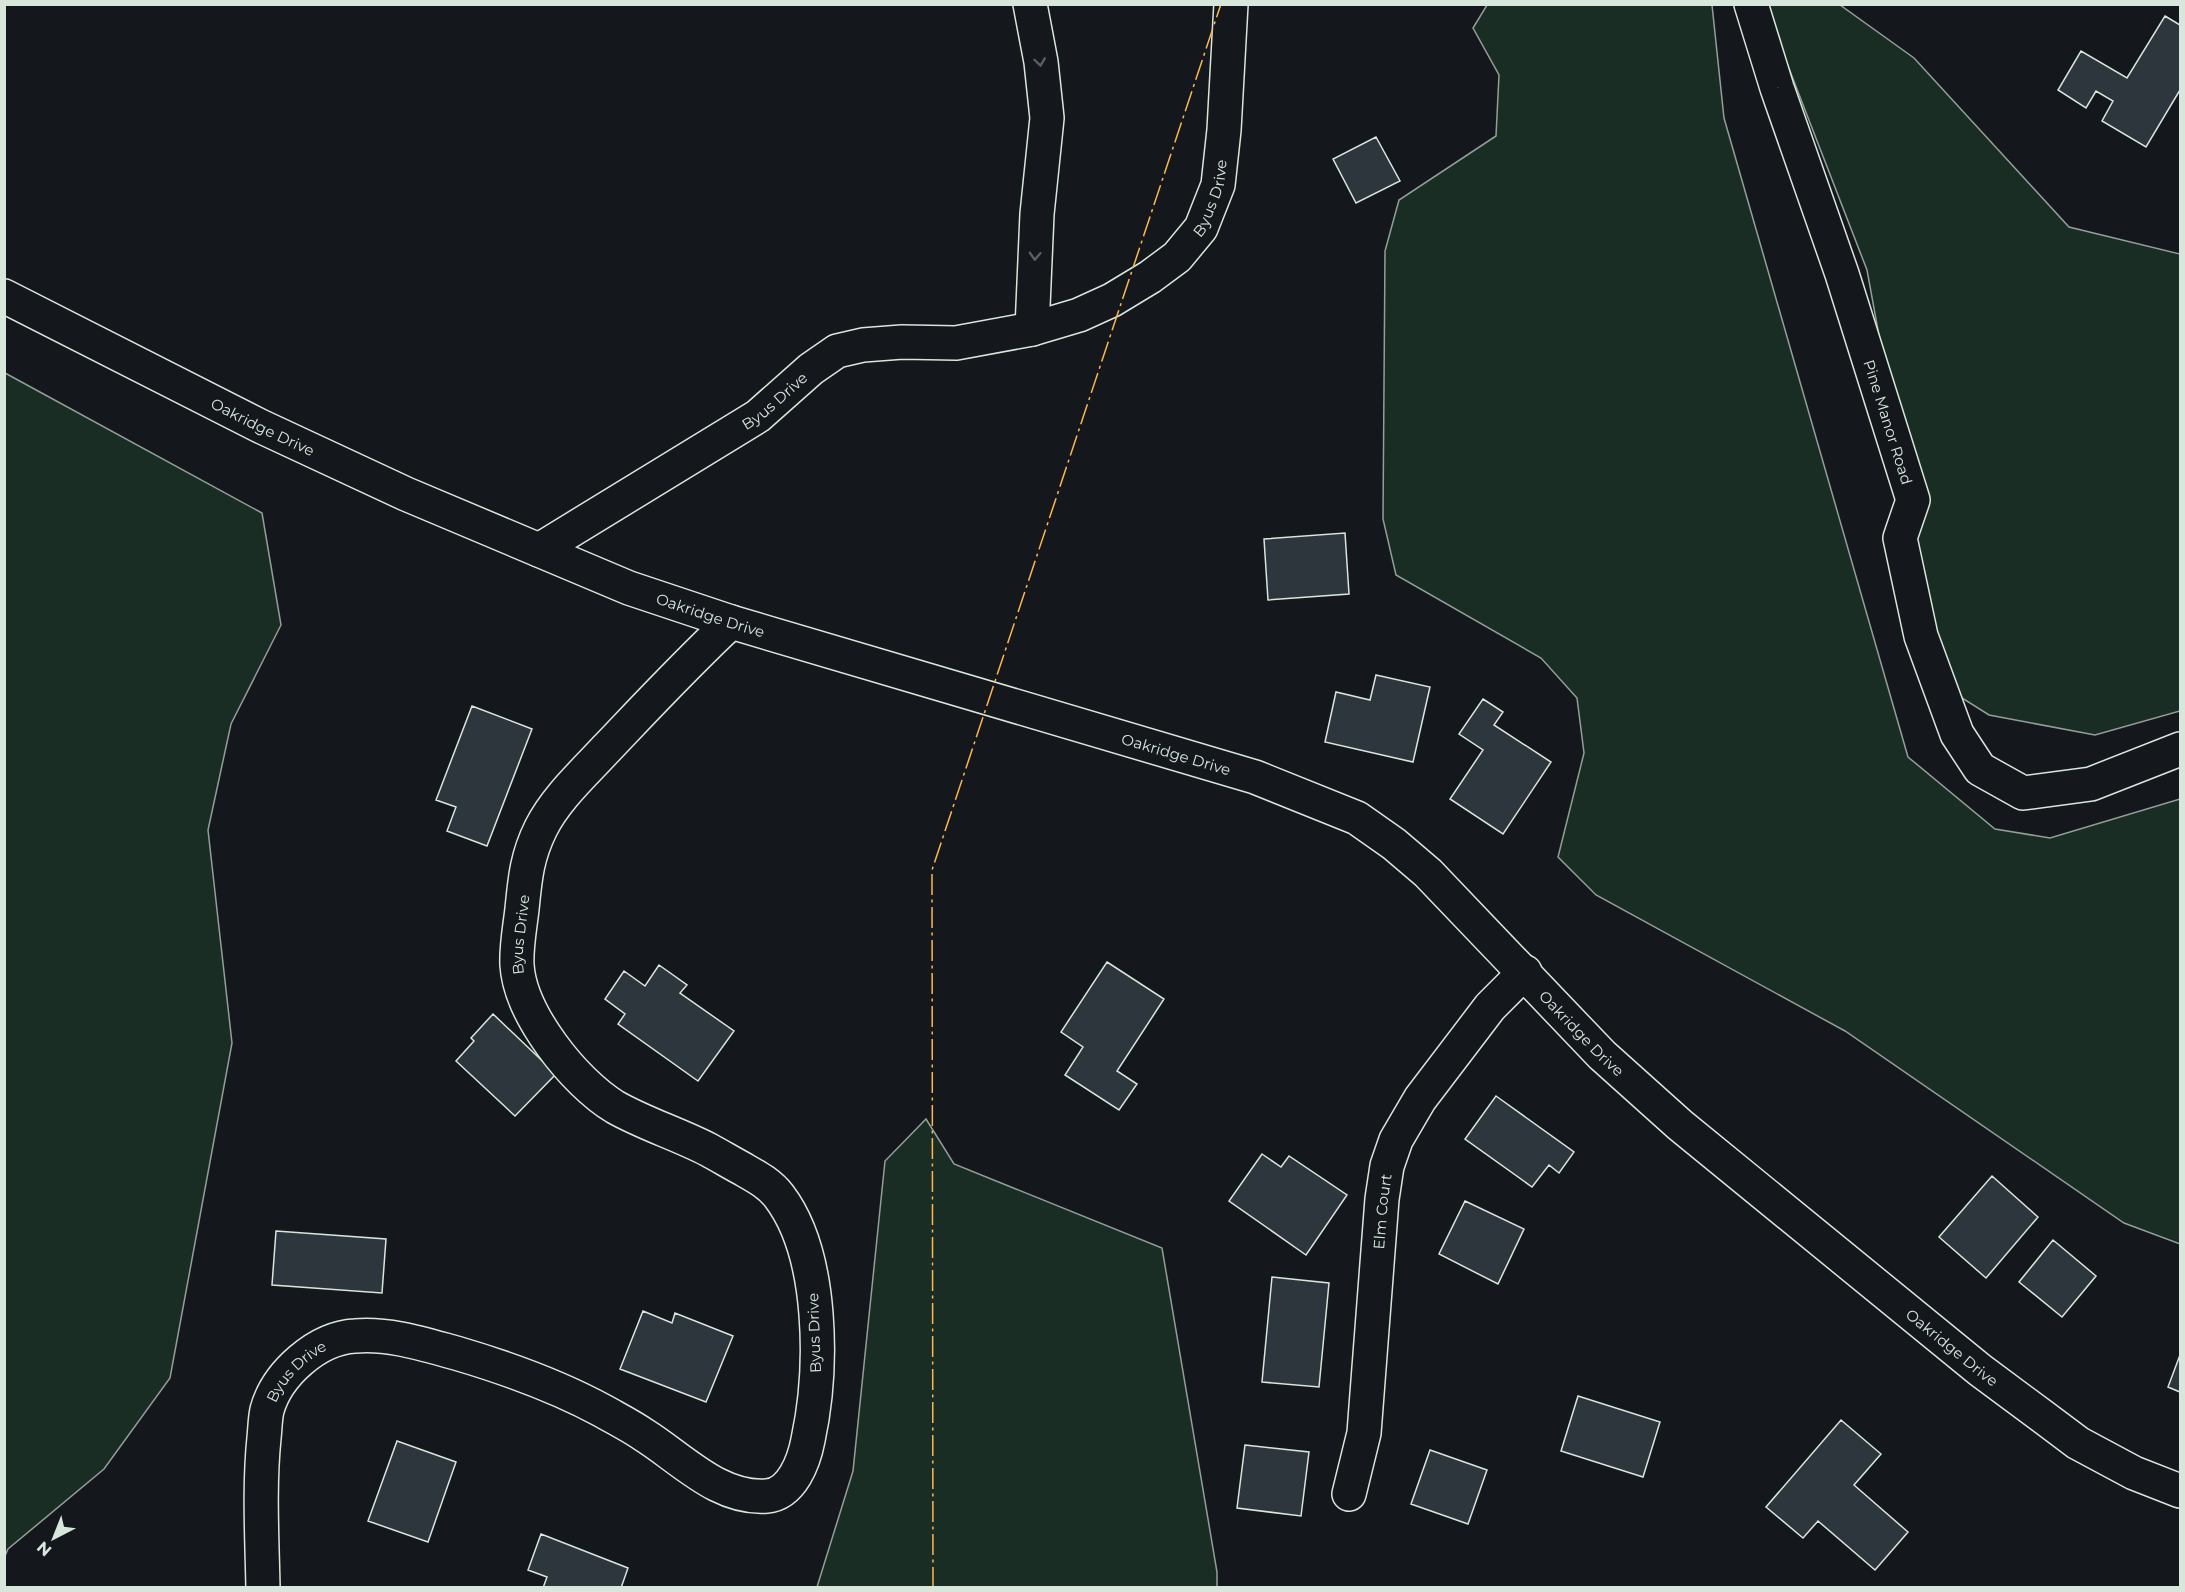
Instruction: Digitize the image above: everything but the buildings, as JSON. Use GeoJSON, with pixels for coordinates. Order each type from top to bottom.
{"type":"FeatureCollection","features":[{"type":"Feature","properties":{"kind":"street"},"geometry":{"type":"LineString","coordinates":[[1030,4],[1041,62],[1047,118],[1037,214],[1032,329]]}},
{"type":"Feature","properties":{"kind":"street","name":"Byus Drive"},"geometry":{"type":"LineString","coordinates":[[539,550],[758,416],[811,369],[837,351],[863,345],[902,342],[956,343],[1032,329],[1079,315],[1112,300],[1150,277],[1177,256],[1201,228],[1218,185],[1224,130],[1230,4]]}},
{"type":"Feature","properties":{"kind":"street","name":"Pine Manor Road"},"geometry":{"type":"LineString","coordinates":[[1751,4],[1777,88],[1842,274],[1913,500],[1900,538],[1921,636],[1957,734],[1980,770],[2023,793],[2091,784],[2181,749]]}},
{"type":"Feature","properties":{"kind":"street","name":"Oakridge Drive"},"geometry":{"type":"LineString","coordinates":[[4,296],[260,426],[406,494],[629,588],[731,622],[1255,777],[1357,818],[1394,844],[1428,873],[1602,1055],[1680,1125],[1980,1370],[2079,1443],[2134,1473],[2181,1491]]}},
{"type":"Feature","properties":{"kind":"street","name":"Byus Drive"},"geometry":{"type":"LineString","coordinates":[[263,1587],[262,1461],[267,1412],[286,1374],[326,1344],[351,1336],[381,1336],[420,1343],[508,1369],[554,1387],[645,1436],[729,1491],[767,1496],[777,1494],[788,1484],[802,1463],[809,1438],[817,1376],[816,1304],[806,1253],[795,1223],[778,1195],[765,1182],[707,1149],[612,1105],[574,1073],[545,1036],[527,1002],[517,966],[527,861],[542,824],[562,797],[597,759],[685,665],[731,622]]}},
{"type":"Feature","properties":{"kind":"street","name":"Elm Court"},"geometry":{"type":"LineString","coordinates":[[1350,1494],[1364,1433],[1382,1199],[1387,1166],[1395,1140],[1439,1072],[1490,1007],[1525,972]]}},
{"type":"Feature","properties":{"kind":"green space"},"geometry":{"type":"Polygon","coordinates":[[[1764,4],[1840,5],[1914,58],[2069,227],[2180,254],[2180,711],[2095,735],[1989,715],[1943,686],[1867,270],[1764,4]]]}},
{"type":"Feature","properties":{"kind":"green space"},"geometry":{"type":"Polygon","coordinates":[[[1487,5],[1712,5],[1724,118],[1908,757],[1995,829],[2050,838],[2180,799],[2180,1244],[2124,1223],[1845,1031],[1596,895],[1558,857],[1584,753],[1577,698],[1541,658],[1396,575],[1383,519],[1385,251],[1399,200],[1496,136],[1499,75],[1473,28],[1487,5]]]}},
{"type":"Feature","properties":{"kind":"green space"},"geometry":{"type":"Polygon","coordinates":[[[5,373],[262,513],[281,625],[231,724],[208,830],[232,1043],[170,1378],[104,1469],[8,1549],[5,1556],[5,373]]]}},
{"type":"Feature","properties":{"kind":"green space"},"geometry":{"type":"Polygon","coordinates":[[[926,1119],[954,1164],[1162,1248],[1217,1572],[1217,1587],[817,1587],[853,1471],[885,1161],[926,1119]]]}},
{"type":"Feature","properties":{"kind":"power"},"geometry":{"type":"LineString","coordinates":[[933,1588],[932,870],[1221,4]]}}]}
